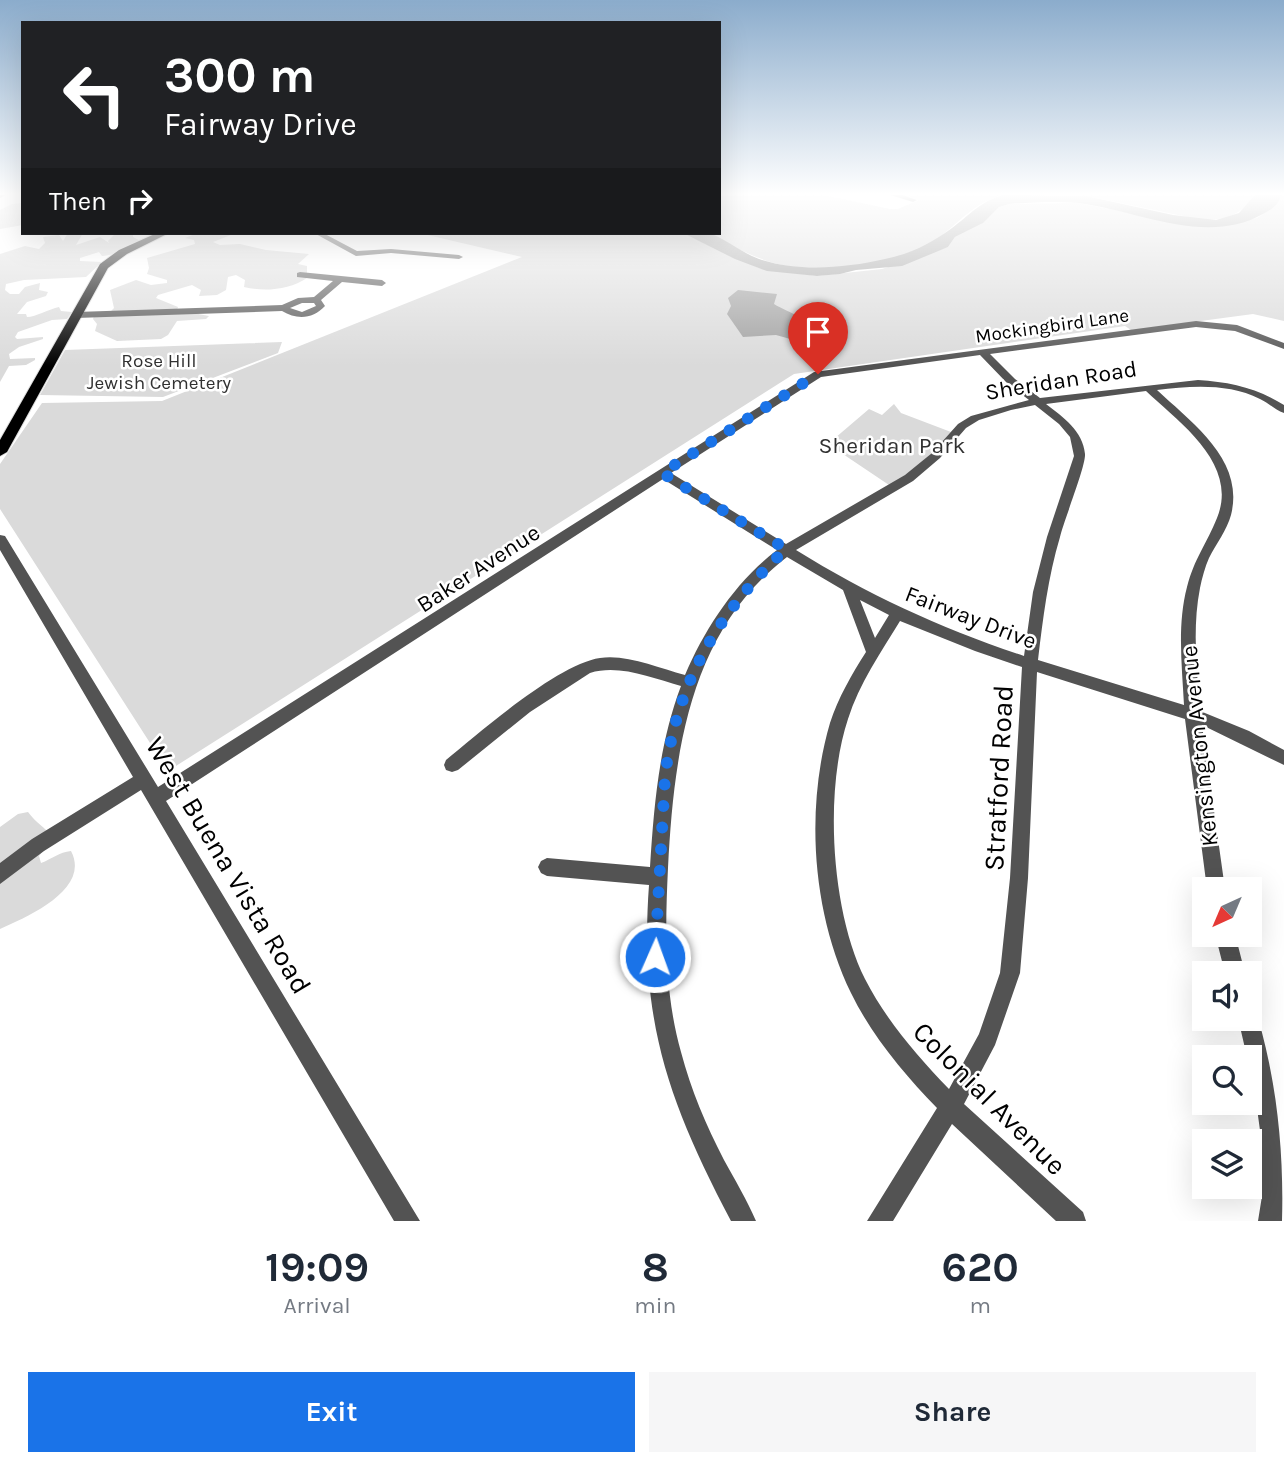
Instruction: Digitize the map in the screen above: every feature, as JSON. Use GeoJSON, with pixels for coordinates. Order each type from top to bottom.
{"type":"FeatureCollection","features":[{"type":"Feature","properties":{"kind":"main road"},"geometry":{"type":"LineString","coordinates":[[0,453],[109,261],[127,252]]}},
{"type":"Feature","properties":{"kind":"street"},"geometry":{"type":"LineString","coordinates":[[352,252],[386,252]]}},
{"type":"Feature","properties":{"kind":"street"},"geometry":{"type":"LineString","coordinates":[[410,252],[459,257]]}},
{"type":"Feature","properties":{"kind":"street"},"geometry":{"type":"LineString","coordinates":[[300,275],[382,283]]}},
{"type":"Feature","properties":{"kind":"street"},"geometry":{"type":"LineString","coordinates":[[76,315],[284,308],[312,300],[336,279]]}},
{"type":"Feature","properties":{"kind":"street"},"geometry":{"type":"LineString","coordinates":[[284,308],[293,314],[306,315],[321,306],[312,300]]}},
{"type":"Feature","properties":{"kind":"street","name":"Mockingbird Lane"},"geometry":{"type":"LineString","coordinates":[[821,373],[1202,323],[1245,330],[1284,346]]}},
{"type":"Feature","properties":{"kind":"street","name":"Stratford Road"},"geometry":{"type":"LineString","coordinates":[[879,1221],[947,1109],[952,1107],[988,1038],[1010,973],[1030,664],[1040,592],[1053,537],[1080,452],[1074,437],[1063,422],[982,352]]}},
{"type":"Feature","properties":{"kind":"street","name":"Baker Avenue"},"geometry":{"type":"LineString","coordinates":[[157,797],[493,584],[808,378],[821,373]]}},
{"type":"Feature","properties":{"kind":"street","name":"Sheridan Road"},"geometry":{"type":"LineString","coordinates":[[744,1221],[705,1148],[676,1075],[657,984],[655,957],[667,757],[689,682],[710,638],[732,604],[762,570],[786,549],[826,522],[914,475],[971,419],[999,410],[1040,403],[1206,382],[1231,385],[1261,395],[1284,410]]}},
{"type":"Feature","properties":{"kind":"street","name":"Kensington Avenue"},"geometry":{"type":"LineString","coordinates":[[1149,388],[1209,445],[1221,466],[1228,494],[1224,517],[1202,562],[1190,606],[1188,674],[1214,877]]}},
{"type":"Feature","properties":{"kind":"street","name":"Fairway Drive"},"geometry":{"type":"LineString","coordinates":[[662,473],[849,589],[897,614],[974,646],[1192,714],[1284,758]]}},
{"type":"Feature","properties":{"kind":"street","name":"West Buena Vista Road"},"geometry":{"type":"LineString","coordinates":[[0,539],[157,797],[408,1221]]}},
{"type":"Feature","properties":{"kind":"street"},"geometry":{"type":"LineString","coordinates":[[849,589],[873,652]]}},
{"type":"Feature","properties":{"kind":"street","name":"Colonial Avenue"},"geometry":{"type":"LineString","coordinates":[[897,614],[847,701],[832,746],[826,796],[830,879],[850,968],[864,997],[893,1042],[952,1107],[1074,1221]]}},
{"type":"Feature","properties":{"kind":"street"},"geometry":{"type":"LineString","coordinates":[[452,765],[558,684],[587,666],[611,664],[689,682]]}},
{"type":"Feature","properties":{"kind":"street"},"geometry":{"type":"LineString","coordinates":[[0,875],[38,845],[145,779]]}},
{"type":"Feature","properties":{"kind":"street"},"geometry":{"type":"LineString","coordinates":[[547,867],[658,877]]}},
{"type":"Feature","properties":{"kind":"street"},"geometry":{"type":"LineString","coordinates":[[1252,1031],[1272,1117],[1275,1192],[1270,1221]]}},
{"type":"Feature","properties":{"kind":"green space"},"geometry":{"type":"Polygon","coordinates":[[[6,252],[120,252],[102,256],[99,252],[80,258],[80,261],[102,262],[86,277],[24,280],[6,284],[5,290],[10,294],[19,294],[25,287],[40,283],[39,290],[48,292],[46,296],[27,302],[17,314],[31,317],[59,307],[61,311],[72,312],[67,319],[52,320],[18,332],[15,337],[17,339],[43,339],[19,347],[9,354],[10,359],[35,360],[26,365],[9,366],[0,382],[0,254],[6,252]]]}},
{"type":"Feature","properties":{"kind":"green space"},"geometry":{"type":"Polygon","coordinates":[[[168,252],[309,254],[298,264],[307,266],[307,278],[284,287],[244,287],[245,280],[236,275],[228,277],[226,290],[217,295],[199,296],[201,290],[192,285],[158,295],[156,298],[178,307],[177,310],[209,316],[206,319],[177,321],[168,335],[161,339],[117,341],[95,331],[97,324],[94,316],[107,315],[114,308],[110,290],[136,280],[151,285],[167,283],[167,280],[147,274],[147,258],[168,252]]]}},
{"type":"Feature","properties":{"kind":"green space"},"geometry":{"type":"Polygon","coordinates":[[[500,252],[724,252],[759,268],[817,276],[882,269],[933,252],[1284,252],[1284,321],[1253,314],[1131,330],[1125,326],[794,374],[168,771],[0,509],[0,464],[42,403],[162,401],[522,257],[500,252]]]}},
{"type":"Feature","properties":{"kind":"green space"},"geometry":{"type":"Polygon","coordinates":[[[744,252],[912,252],[860,265],[818,268],[782,265],[744,252]]]}},
{"type":"Feature","properties":{"kind":"green space","name":"Rose Hill Jewish Cemetery"},"geometry":{"type":"Polygon","coordinates":[[[282,342],[278,353],[163,397],[40,395],[65,350],[282,342]]]}},
{"type":"Feature","properties":{"kind":"green space","name":"Sheridan Park"},"geometry":{"type":"Polygon","coordinates":[[[894,404],[901,413],[951,432],[922,462],[889,485],[828,444],[869,409],[882,415],[894,404]]]}},
{"type":"Feature","properties":{"kind":"green space"},"geometry":{"type":"Polygon","coordinates":[[[28,812],[53,838],[39,856],[41,863],[71,851],[75,865],[65,889],[54,899],[26,917],[0,929],[0,827],[18,814],[28,812]]]}},
{"type":"Feature","properties":{"kind":"shaded area"},"geometry":{"type":"Polygon","coordinates":[[[721,252],[746,252],[777,264],[808,267],[854,265],[903,254],[936,252],[902,266],[817,276],[767,271],[721,252]]]}},
{"type":"Feature","properties":{"kind":"shaded area"},"geometry":{"type":"Polygon","coordinates":[[[738,290],[777,294],[774,304],[810,323],[819,334],[820,341],[812,345],[776,335],[743,337],[727,314],[731,306],[728,298],[738,290]]]}},
{"type":"Feature","properties":{"kind":"route"},"geometry":{"type":"LineString","coordinates":[[655,957],[667,757],[685,691],[710,638],[732,604],[762,570],[786,549],[662,473],[818,374]]}}]}
